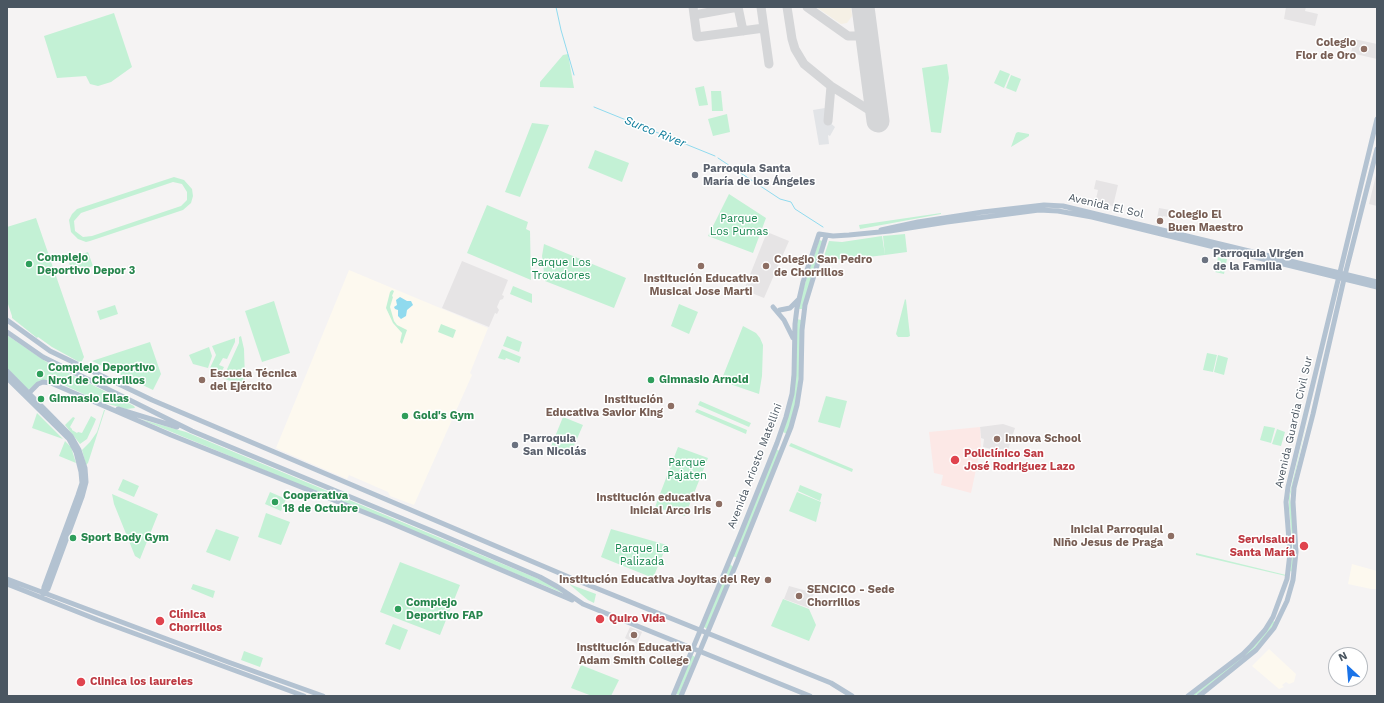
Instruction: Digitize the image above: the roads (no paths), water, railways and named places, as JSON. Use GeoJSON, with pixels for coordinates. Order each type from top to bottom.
{"type":"FeatureCollection","features":[{"type":"Feature","properties":{"kind":"main road","name":"Avenida Guardia Civil Sur"},"geometry":{"type":"LineString","coordinates":[[1199,696],[1256,650],[1274,628],[1287,601],[1293,580],[1296,552],[1292,502],[1294,488],[1313,414],[1377,119]]}},
{"type":"Feature","properties":{"kind":"main road","name":"Avenida Guardia Civil Sur"},"geometry":{"type":"LineString","coordinates":[[1188,696],[1247,650],[1265,630],[1273,617],[1287,579],[1290,544],[1286,502],[1288,487],[1342,276],[1377,149]]}},
{"type":"Feature","properties":{"kind":"main road","name":"Avenida El Sol"},"geometry":{"type":"LineString","coordinates":[[819,234],[826,236],[875,232],[890,227],[946,217],[1052,205],[1068,207],[1342,276],[1377,282]]}},
{"type":"Feature","properties":{"kind":"main road","name":"Avenida Ariosto Matellini"},"geometry":{"type":"LineString","coordinates":[[673,696],[777,443],[786,417],[792,394],[795,324],[799,299],[819,234]]}},
{"type":"Feature","properties":{"kind":"main road","name":"Avenida Ariosto Matellini"},"geometry":{"type":"LineString","coordinates":[[681,696],[779,458],[794,417],[802,369],[802,330],[805,305],[826,236]]}},
{"type":"Feature","properties":{"kind":"main road","name":"Avenida El Sol"},"geometry":{"type":"LineString","coordinates":[[1342,276],[1377,287]]}},
{"type":"Feature","properties":{"kind":"main road"},"geometry":{"type":"LineString","coordinates":[[780,310],[792,307],[799,299]]}},
{"type":"Feature","properties":{"kind":"main road"},"geometry":{"type":"LineString","coordinates":[[773,308],[787,324],[794,345]]}},
{"type":"Feature","properties":{"kind":"main road"},"geometry":{"type":"LineString","coordinates":[[7,320],[50,350],[73,363],[152,400],[455,529],[838,686],[852,696]]}},
{"type":"Feature","properties":{"kind":"main road"},"geometry":{"type":"LineString","coordinates":[[7,332],[43,357],[192,431],[540,577],[583,604]]}},
{"type":"Feature","properties":{"kind":"main road"},"geometry":{"type":"LineString","coordinates":[[7,371],[69,439],[76,452],[82,472],[82,483],[43,590],[43,595]]}},
{"type":"Feature","properties":{"kind":"main road"},"geometry":{"type":"LineString","coordinates":[[7,378],[28,395]]}},
{"type":"Feature","properties":{"kind":"main road"},"geometry":{"type":"LineString","coordinates":[[28,395],[38,384],[48,382],[583,604],[810,696]]}},
{"type":"Feature","properties":{"kind":"main road"},"geometry":{"type":"LineString","coordinates":[[108,408],[123,410],[192,431]]}},
{"type":"Feature","properties":{"kind":"main road"},"geometry":{"type":"LineString","coordinates":[[7,579],[98,620],[304,696]]}},
{"type":"Feature","properties":{"kind":"main road"},"geometry":{"type":"LineString","coordinates":[[7,584],[43,595],[323,696]]}},
{"type":"Feature","properties":{"kind":"water"},"geometry":{"type":"Polygon","coordinates":[[[400,297],[407,301],[411,301],[413,305],[407,310],[406,316],[401,319],[398,316],[398,310],[394,307],[397,305],[396,300],[400,297]]]}},
{"type":"Feature","properties":{"kind":"waterway","name":"Surco River"},"geometry":{"type":"LineString","coordinates":[[556,7],[574,75]]}},
{"type":"Feature","properties":{"kind":"waterway","name":"Surco River"},"geometry":{"type":"LineString","coordinates":[[594,107],[715,156]]}},
{"type":"Feature","properties":{"kind":"waterway","name":"Surco River"},"geometry":{"type":"LineString","coordinates":[[718,158],[780,199],[791,202],[795,209],[823,227]]}},
{"type":"Feature","properties":{"kind":"place","name":"Colegio Flor de Oro"},"geometry":{"type":"Point","coordinates":[1364,49]}},
{"type":"Feature","properties":{"kind":"place","name":"Parroquia Santa María de los Ángeles"},"geometry":{"type":"Point","coordinates":[695,175]}},
{"type":"Feature","properties":{"kind":"place","name":"Colegio El Buen Maestro"},"geometry":{"type":"Point","coordinates":[1160,221]}},
{"type":"Feature","properties":{"kind":"place","name":"Parroquia Virgen de la Familia"},"geometry":{"type":"Point","coordinates":[1205,260]}},
{"type":"Feature","properties":{"kind":"place","name":"Complejo Deportivo Depor 3"},"geometry":{"type":"Point","coordinates":[29,264]}},
{"type":"Feature","properties":{"kind":"place","name":"Institución Educativa Musical Jose Marti"},"geometry":{"type":"Point","coordinates":[701,266]}},
{"type":"Feature","properties":{"kind":"place","name":"Colegio San Pedro de Chorrillos"},"geometry":{"type":"Point","coordinates":[766,266]}},
{"type":"Feature","properties":{"kind":"place","name":"Complejo Deportivo Nro1 de Chorrillos"},"geometry":{"type":"Point","coordinates":[40,374]}},
{"type":"Feature","properties":{"kind":"place","name":"Escuela Técnica del Ejército"},"geometry":{"type":"Point","coordinates":[202,380]}},
{"type":"Feature","properties":{"kind":"place","name":"Gimnasio Arnold"},"geometry":{"type":"Point","coordinates":[651,380]}},
{"type":"Feature","properties":{"kind":"place","name":"Gimnasio Ellas"},"geometry":{"type":"Point","coordinates":[41,399]}},
{"type":"Feature","properties":{"kind":"place","name":"Institución Educativa Savior King"},"geometry":{"type":"Point","coordinates":[671,406]}},
{"type":"Feature","properties":{"kind":"place","name":"Gold's Gym"},"geometry":{"type":"Point","coordinates":[405,416]}},
{"type":"Feature","properties":{"kind":"place","name":"Innova School"},"geometry":{"type":"Point","coordinates":[997,439]}},
{"type":"Feature","properties":{"kind":"place","name":"Parroquia San Nicolás"},"geometry":{"type":"Point","coordinates":[515,445]}},
{"type":"Feature","properties":{"kind":"place","name":"Policlínico San José Rodriguez Lazo"},"geometry":{"type":"Point","coordinates":[955,460]}},
{"type":"Feature","properties":{"kind":"place","name":"Cooperativa 18 de Octubre"},"geometry":{"type":"Point","coordinates":[275,502]}},
{"type":"Feature","properties":{"kind":"place","name":"Institución educativa inicial Arco Iris"},"geometry":{"type":"Point","coordinates":[719,504]}},
{"type":"Feature","properties":{"kind":"place","name":"Inicial Parroquial Niño Jesus de Praga"},"geometry":{"type":"Point","coordinates":[1171,536]}},
{"type":"Feature","properties":{"kind":"place","name":"Sport Body Gym"},"geometry":{"type":"Point","coordinates":[73,538]}},
{"type":"Feature","properties":{"kind":"place","name":"Servisalud Santa María"},"geometry":{"type":"Point","coordinates":[1304,546]}},
{"type":"Feature","properties":{"kind":"place","name":"Institución Educativa Joyitas del Rey"},"geometry":{"type":"Point","coordinates":[768,580]}},
{"type":"Feature","properties":{"kind":"place","name":"SENCICO - Sede Chorrillos"},"geometry":{"type":"Point","coordinates":[799,596]}},
{"type":"Feature","properties":{"kind":"place","name":"Complejo Deportivo FAP"},"geometry":{"type":"Point","coordinates":[398,609]}},
{"type":"Feature","properties":{"kind":"place","name":"Quiro Vida"},"geometry":{"type":"Point","coordinates":[600,619]}},
{"type":"Feature","properties":{"kind":"place","name":"Clínica Chorrillos"},"geometry":{"type":"Point","coordinates":[160,621]}},
{"type":"Feature","properties":{"kind":"place","name":"Institución Educativa Adam Smith College"},"geometry":{"type":"Point","coordinates":[634,635]}},
{"type":"Feature","properties":{"kind":"place","name":"Clinica los laureles"},"geometry":{"type":"Point","coordinates":[81,682]}},
{"type":"Feature","properties":{"kind":"park label","name":"Parque Los Pumas"},"geometry":{"type":"Point","coordinates":[739,225]}},
{"type":"Feature","properties":{"kind":"park label","name":"Parque Los Trovadores"},"geometry":{"type":"Point","coordinates":[561,269]}},
{"type":"Feature","properties":{"kind":"park label","name":"Parque Pajaten"},"geometry":{"type":"Point","coordinates":[687,469]}},
{"type":"Feature","properties":{"kind":"park label","name":"Parque La Palizada"},"geometry":{"type":"Point","coordinates":[642,555]}}]}
